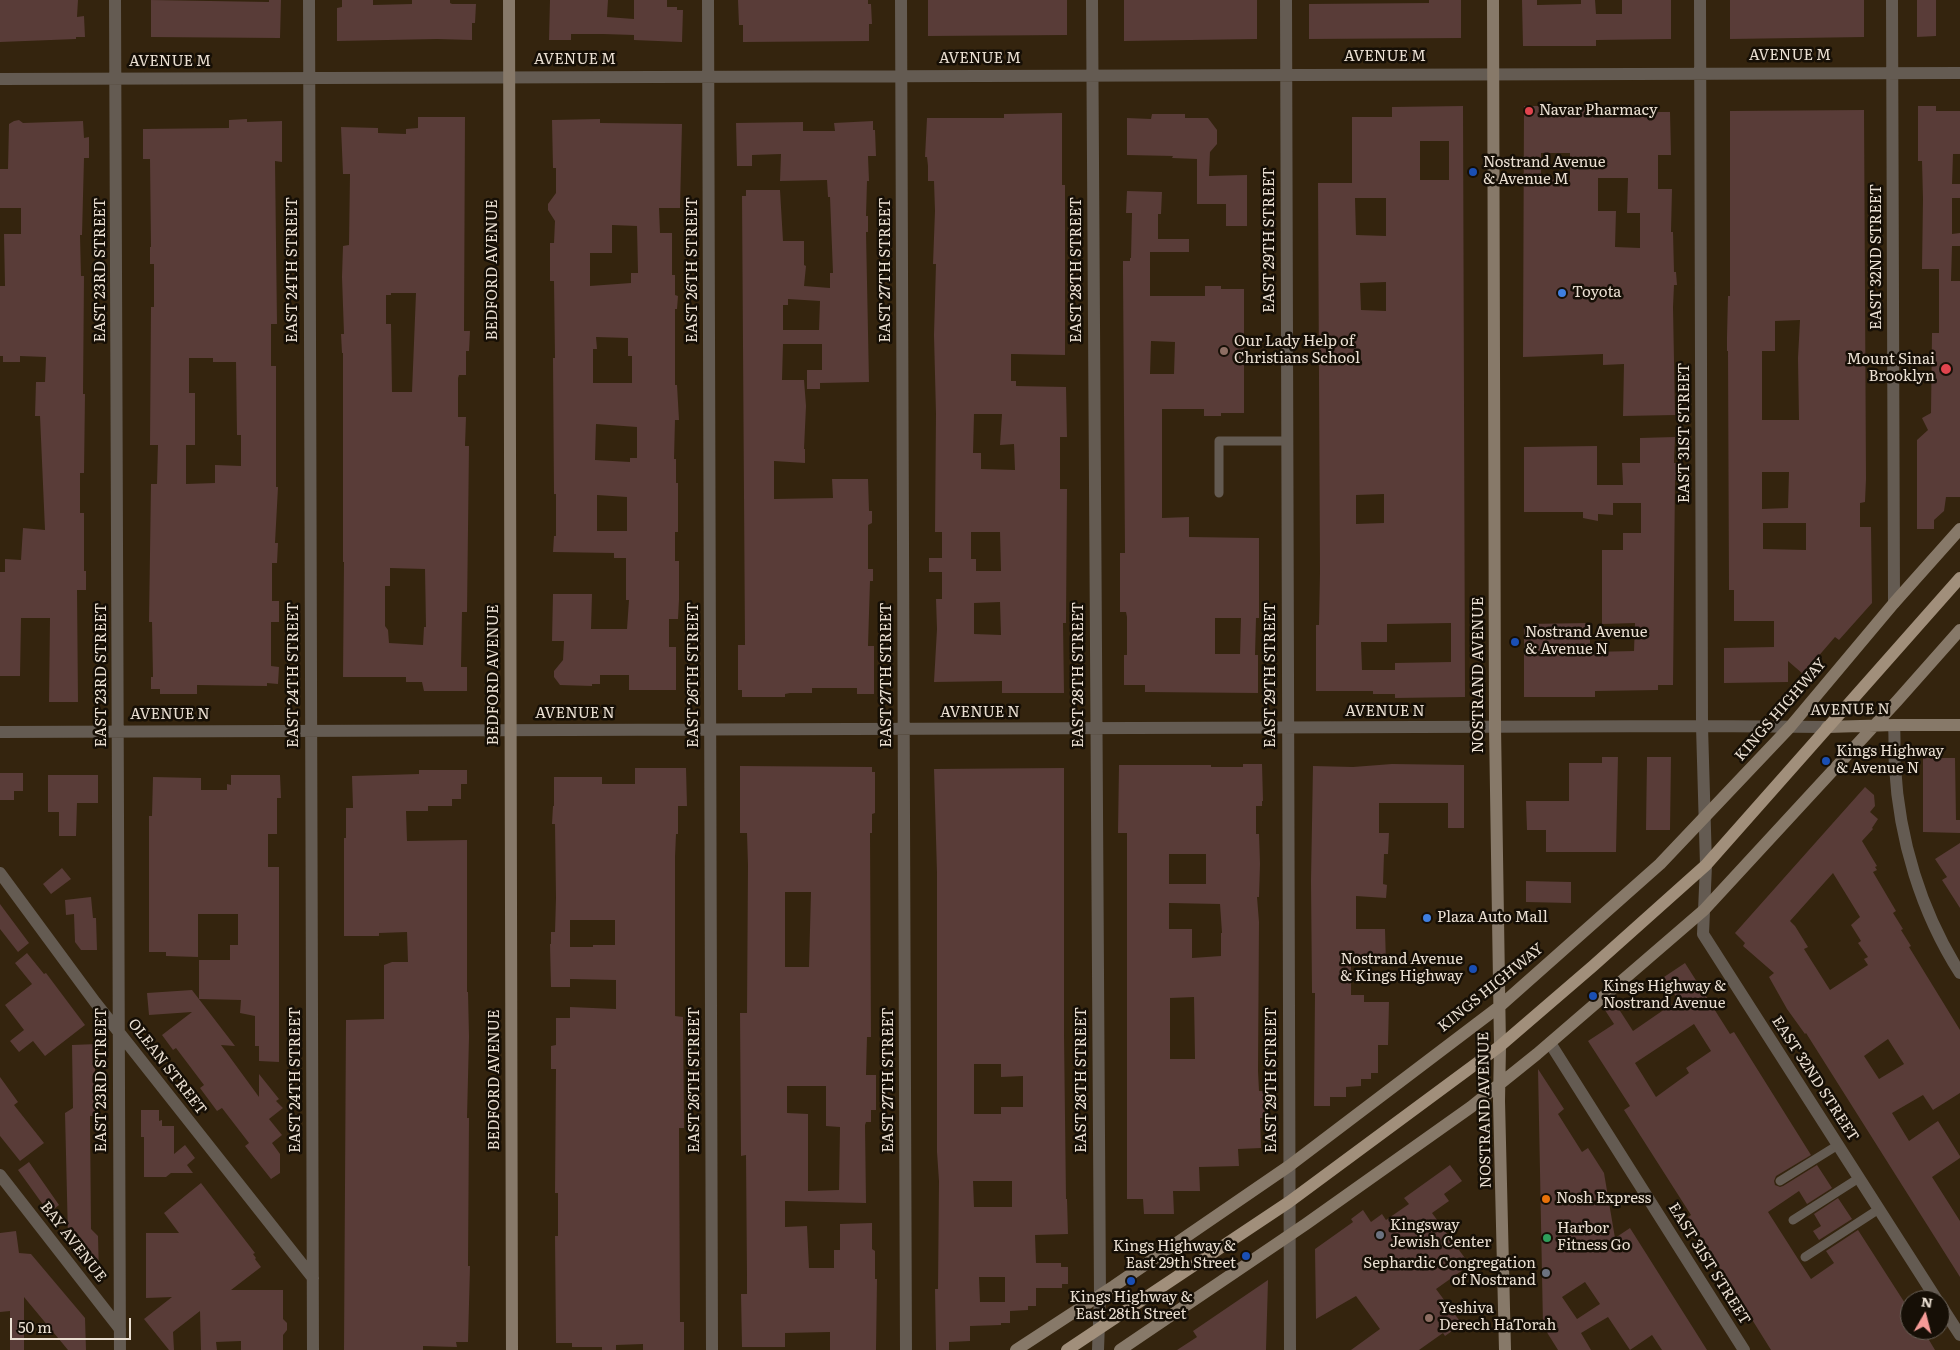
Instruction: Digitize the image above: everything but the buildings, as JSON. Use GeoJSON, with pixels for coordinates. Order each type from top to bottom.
{"type":"FeatureCollection","features":[{"type":"Feature","properties":{"kind":"main road","name":"BEDFORD AVENUE"},"geometry":{"type":"LineString","coordinates":[[509,0],[512,1350]]}},
{"type":"Feature","properties":{"kind":"main road","name":"NOSTRAND AVENUE"},"geometry":{"type":"LineString","coordinates":[[1493,0],[1495,728],[1504,1350]]}},
{"type":"Feature","properties":{"kind":"main road","name":"KINGS HIGHWAY"},"geometry":{"type":"LineString","coordinates":[[1016,1350],[1289,1166],[1500,1006],[1660,864],[1790,727],[1894,603],[1960,529]]}},
{"type":"Feature","properties":{"kind":"main road"},"geometry":{"type":"LineString","coordinates":[[1067,1350],[1289,1202],[1500,1046],[1593,966],[1706,865],[1826,727],[1960,578]]}},
{"type":"Feature","properties":{"kind":"main road"},"geometry":{"type":"LineString","coordinates":[[1120,1350],[1289,1236],[1499,1086],[1550,1043],[1704,910],[1960,630]]}},
{"type":"Feature","properties":{"kind":"main road","name":"AVENUE N"},"geometry":{"type":"LineString","coordinates":[[1826,727],[1960,725]]}},
{"type":"Feature","properties":{"kind":"street","name":"EAST 23RD STREET"},"geometry":{"type":"LineString","coordinates":[[115,0],[120,1350]]}},
{"type":"Feature","properties":{"kind":"street","name":"EAST 24TH STREET"},"geometry":{"type":"LineString","coordinates":[[309,0],[314,1350]]}},
{"type":"Feature","properties":{"kind":"street","name":"EAST 26TH STREET"},"geometry":{"type":"LineString","coordinates":[[708,0],[712,1350]]}},
{"type":"Feature","properties":{"kind":"street","name":"EAST 27TH STREET"},"geometry":{"type":"LineString","coordinates":[[901,0],[906,1350]]}},
{"type":"Feature","properties":{"kind":"street","name":"EAST 28TH STREET"},"geometry":{"type":"LineString","coordinates":[[1092,0],[1095,729],[1100,1295],[1098,1350]]}},
{"type":"Feature","properties":{"kind":"street","name":"EAST 29TH STREET"},"geometry":{"type":"LineString","coordinates":[[1286,0],[1290,1350]]}},
{"type":"Feature","properties":{"kind":"street","name":"EAST 31ST STREET"},"geometry":{"type":"LineString","coordinates":[[1700,0],[1702,726],[1706,865]]}},
{"type":"Feature","properties":{"kind":"street","name":"EAST 32ND STREET"},"geometry":{"type":"LineString","coordinates":[[1892,0],[1894,603]]}},
{"type":"Feature","properties":{"kind":"street","name":"AVENUE M"},"geometry":{"type":"LineString","coordinates":[[0,79],[1092,74],[1960,73]]}},
{"type":"Feature","properties":{"kind":"street"},"geometry":{"type":"LineString","coordinates":[[1894,725],[1898,795],[1908,852],[1922,898],[1938,934],[1960,973]]}},
{"type":"Feature","properties":{"kind":"street","name":"AVENUE N"},"geometry":{"type":"LineString","coordinates":[[0,732],[1826,727]]}},
{"type":"Feature","properties":{"kind":"street","name":"EAST 32ND STREET"},"geometry":{"type":"LineString","coordinates":[[1706,865],[1703,934],[1931,1290]]}},
{"type":"Feature","properties":{"kind":"street","name":"OLEAN STREET"},"geometry":{"type":"LineString","coordinates":[[0,873],[118,1031],[313,1278]]}},
{"type":"Feature","properties":{"kind":"street","name":"EAST 31ST STREET"},"geometry":{"type":"LineString","coordinates":[[1550,1043],[1744,1350]]}},
{"type":"Feature","properties":{"kind":"street","name":"BAY AVENUE"},"geometry":{"type":"LineString","coordinates":[[0,1175],[120,1329]]}},
{"type":"Feature","properties":{"kind":"street"},"geometry":{"type":"LineString","coordinates":[[1950,1320],[1960,1335]]}},
{"type":"Feature","properties":{"kind":"lane"},"geometry":{"type":"LineString","coordinates":[[1219,493],[1219,441],[1287,441]]}},
{"type":"Feature","properties":{"kind":"lane"},"geometry":{"type":"LineString","coordinates":[[1780,1181],[1838,1145]]}},
{"type":"Feature","properties":{"kind":"lane"},"geometry":{"type":"LineString","coordinates":[[1792,1220],[1859,1178]]}},
{"type":"Feature","properties":{"kind":"lane"},"geometry":{"type":"LineString","coordinates":[[1805,1257],[1879,1209]]}},
{"type":"Feature","properties":{"kind":"place","name":"Navar Pharmacy"},"geometry":{"type":"Point","coordinates":[1529,111]}},
{"type":"Feature","properties":{"kind":"place","name":"Nostrand Avenue & Avenue M"},"geometry":{"type":"Point","coordinates":[1473,172]}},
{"type":"Feature","properties":{"kind":"place","name":"Toyota"},"geometry":{"type":"Point","coordinates":[1562,293]}},
{"type":"Feature","properties":{"kind":"place","name":"Our Lady Help of Christians School"},"geometry":{"type":"Point","coordinates":[1224,351]}},
{"type":"Feature","properties":{"kind":"place","name":"Mount Sinai Brooklyn"},"geometry":{"type":"Point","coordinates":[1946,369]}},
{"type":"Feature","properties":{"kind":"place","name":"Nostrand Avenue & Avenue N"},"geometry":{"type":"Point","coordinates":[1515,642]}},
{"type":"Feature","properties":{"kind":"place","name":"Kings Highway & Avenue N"},"geometry":{"type":"Point","coordinates":[1826,761]}},
{"type":"Feature","properties":{"kind":"place","name":"Plaza Auto Mall"},"geometry":{"type":"Point","coordinates":[1427,918]}},
{"type":"Feature","properties":{"kind":"place","name":"Nostrand Avenue & Kings Highway"},"geometry":{"type":"Point","coordinates":[1473,969]}},
{"type":"Feature","properties":{"kind":"place","name":"Kings Highway & Nostrand Avenue"},"geometry":{"type":"Point","coordinates":[1593,996]}},
{"type":"Feature","properties":{"kind":"place","name":"Nosh Express"},"geometry":{"type":"Point","coordinates":[1546,1199]}},
{"type":"Feature","properties":{"kind":"place","name":"Kingsway Jewish Center"},"geometry":{"type":"Point","coordinates":[1380,1235]}},
{"type":"Feature","properties":{"kind":"place","name":"Harbor Fitness Go"},"geometry":{"type":"Point","coordinates":[1547,1238]}},
{"type":"Feature","properties":{"kind":"place","name":"Kings Highway & East 29th Street"},"geometry":{"type":"Point","coordinates":[1246,1256]}},
{"type":"Feature","properties":{"kind":"place","name":"Sephardic Congregation of Nostrand"},"geometry":{"type":"Point","coordinates":[1546,1273]}},
{"type":"Feature","properties":{"kind":"place","name":"Kings Highway & East 28th Street"},"geometry":{"type":"Point","coordinates":[1131,1281]}},
{"type":"Feature","properties":{"kind":"place","name":"Yeshiva Derech HaTorah"},"geometry":{"type":"Point","coordinates":[1429,1318]}}]}
